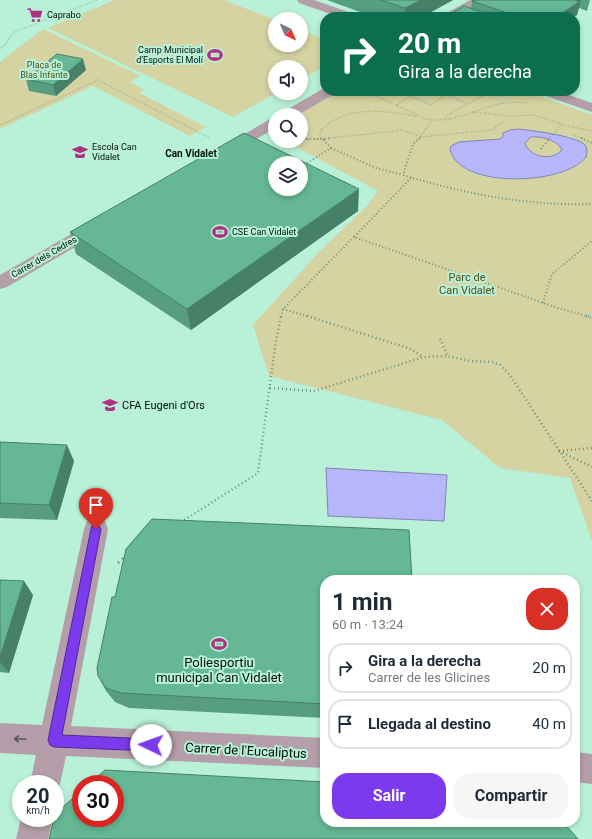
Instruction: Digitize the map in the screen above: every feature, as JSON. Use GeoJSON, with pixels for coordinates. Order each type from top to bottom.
{"type":"FeatureCollection","features":[{"type":"Feature","properties":{"kind":"street"},"geometry":{"type":"LineString","coordinates":[[303,0],[336,12]]}},
{"type":"Feature","properties":{"kind":"street"},"geometry":{"type":"LineString","coordinates":[[458,12],[479,0]]}},
{"type":"Feature","properties":{"kind":"street"},"geometry":{"type":"LineString","coordinates":[[300,108],[320,96]]}},
{"type":"Feature","properties":{"kind":"street"},"geometry":{"type":"LineString","coordinates":[[559,96],[592,108]]}},
{"type":"Feature","properties":{"kind":"street"},"geometry":{"type":"LineString","coordinates":[[210,160],[268,126]]}},
{"type":"Feature","properties":{"kind":"street","name":"Carrer dels Cedres"},"geometry":{"type":"LineString","coordinates":[[0,283],[108,220]]}},
{"type":"Feature","properties":{"kind":"street"},"geometry":{"type":"LineString","coordinates":[[47,775],[96,529]]}},
{"type":"Feature","properties":{"kind":"street","name":"Carrer de l'Eucaliptus"},"geometry":{"type":"LineString","coordinates":[[0,738],[320,754]]}},
{"type":"Feature","properties":{"kind":"street"},"geometry":{"type":"LineString","coordinates":[[580,768],[592,769]]}},
{"type":"Feature","properties":{"kind":"street"},"geometry":{"type":"LineString","coordinates":[[32,839],[35,827]]}},
{"type":"Feature","properties":{"kind":"path"},"geometry":{"type":"LineString","coordinates":[[0,48],[4,46],[14,32],[97,0]]}},
{"type":"Feature","properties":{"kind":"path"},"geometry":{"type":"LineString","coordinates":[[0,125],[98,80],[216,141]]}},
{"type":"Feature","properties":{"kind":"path"},"geometry":{"type":"LineString","coordinates":[[375,96],[414,113],[416,116]]}},
{"type":"Feature","properties":{"kind":"path"},"geometry":{"type":"LineString","coordinates":[[396,105],[410,96],[431,105],[444,96]]}},
{"type":"Feature","properties":{"kind":"path"},"geometry":{"type":"LineString","coordinates":[[448,96],[468,104]]}},
{"type":"Feature","properties":{"kind":"path"},"geometry":{"type":"LineString","coordinates":[[446,118],[451,113],[483,96]]}},
{"type":"Feature","properties":{"kind":"path"},"geometry":{"type":"LineString","coordinates":[[530,103],[516,102],[501,104],[456,117],[431,120],[416,116],[376,111],[346,114],[325,124],[320,131],[320,136],[331,148],[376,168],[437,186],[518,203],[592,204]]}},
{"type":"Feature","properties":{"kind":"path"},"geometry":{"type":"LineString","coordinates":[[473,112],[510,116],[534,116],[592,132]]}},
{"type":"Feature","properties":{"kind":"path"},"geometry":{"type":"LineString","coordinates":[[403,175],[413,144],[422,137],[431,120]]}},
{"type":"Feature","properties":{"kind":"path"},"geometry":{"type":"LineString","coordinates":[[308,138],[324,139],[403,130],[422,137],[492,130],[506,120]]}},
{"type":"Feature","properties":{"kind":"path"},"geometry":{"type":"LineString","coordinates":[[541,149],[562,124]]}},
{"type":"Feature","properties":{"kind":"path"},"geometry":{"type":"LineString","coordinates":[[573,135],[592,143]]}},
{"type":"Feature","properties":{"kind":"path"},"geometry":{"type":"LineString","coordinates":[[308,162],[331,148]]}},
{"type":"Feature","properties":{"kind":"path"},"geometry":{"type":"LineString","coordinates":[[178,524],[258,473],[275,347],[283,308],[411,178]]}},
{"type":"Feature","properties":{"kind":"path"},"geometry":{"type":"LineString","coordinates":[[354,237],[543,303],[592,318]]}},
{"type":"Feature","properties":{"kind":"path"},"geometry":{"type":"LineString","coordinates":[[543,303],[552,274],[592,241]]}},
{"type":"Feature","properties":{"kind":"path"},"geometry":{"type":"LineString","coordinates":[[283,308],[411,349],[424,357]]}},
{"type":"Feature","properties":{"kind":"path"},"geometry":{"type":"LineString","coordinates":[[440,339],[448,356]]}},
{"type":"Feature","properties":{"kind":"path"},"geometry":{"type":"LineString","coordinates":[[270,388],[314,390],[424,357],[448,356],[470,362],[492,362],[505,369],[592,501]]}},
{"type":"Feature","properties":{"kind":"path"},"geometry":{"type":"LineString","coordinates":[[558,451],[592,448]]}},
{"type":"Feature","properties":{"kind":"path"},"geometry":{"type":"LineString","coordinates":[[558,451],[592,467]]}},
{"type":"Feature","properties":{"kind":"path"},"geometry":{"type":"LineString","coordinates":[[116,568],[118,562],[131,553]]}},
{"type":"Feature","properties":{"kind":"green space","name":"Camp Municipal d’Esports El Molí"},"geometry":{"type":"Polygon","coordinates":[[[115,0],[224,0],[268,17],[268,52],[308,52],[308,33],[320,38],[320,69],[308,75],[308,60],[268,60],[268,97],[233,117],[48,28],[115,0]]]}},
{"type":"Feature","properties":{"kind":"green space","name":"Plaça de Blas Infante"},"geometry":{"type":"Polygon","coordinates":[[[43,29],[141,76],[129,82],[145,90],[139,93],[206,127],[190,136],[93,86],[0,129],[0,62],[43,29]]]}},
{"type":"Feature","properties":{"kind":"green space","name":"Parc de Can Vidalet"},"geometry":{"type":"Polygon","coordinates":[[[325,96],[541,96],[592,115],[592,541],[570,478],[500,468],[442,420],[269,376],[253,325],[318,253],[367,206],[378,191],[298,148],[308,148],[308,108],[305,108],[325,96]],[[517,129],[510,130],[500,139],[459,142],[450,152],[459,164],[473,173],[491,178],[532,178],[552,175],[569,170],[582,163],[585,145],[572,137],[517,129]]]}},
{"type":"Feature","properties":{"kind":"green space"},"geometry":{"type":"Polygon","coordinates":[[[531,137],[549,139],[557,144],[562,150],[556,154],[548,156],[533,154],[530,152],[525,143],[531,137]]]}},
{"type":"Feature","properties":{"kind":"water"},"geometry":{"type":"Polygon","coordinates":[[[517,129],[553,134],[573,139],[585,145],[587,150],[586,157],[575,166],[557,173],[536,178],[514,179],[491,177],[472,171],[457,162],[450,149],[451,146],[459,142],[500,139],[503,136],[503,133],[517,129]],[[531,137],[525,143],[531,152],[536,155],[547,157],[553,156],[562,150],[553,141],[531,137]]]}},
{"type":"Feature","properties":{"kind":"water"},"geometry":{"type":"Polygon","coordinates":[[[326,468],[447,475],[444,521],[328,516],[326,468]]]}},
{"type":"Feature","properties":{"kind":"building"},"geometry":{"type":"Polygon","coordinates":[[[381,0],[421,0],[405,8],[381,0]]]}},
{"type":"Feature","properties":{"kind":"building"},"geometry":{"type":"Polygon","coordinates":[[[575,0],[579,2],[564,12],[504,12],[472,1],[575,0]]]}},
{"type":"Feature","properties":{"kind":"building"},"geometry":{"type":"Polygon","coordinates":[[[464,6],[481,12],[454,12],[464,6]]]}},
{"type":"Feature","properties":{"kind":"building"},"geometry":{"type":"Polygon","coordinates":[[[57,54],[83,59],[53,85],[26,79],[57,54]]]}},
{"type":"Feature","properties":{"kind":"building","name":"CSE Can Vidalet"},"geometry":{"type":"Polygon","coordinates":[[[244,133],[268,145],[268,148],[275,148],[291,156],[268,156],[268,196],[308,196],[308,164],[359,189],[187,309],[70,232],[244,133]]]}},
{"type":"Feature","properties":{"kind":"building"},"geometry":{"type":"Polygon","coordinates":[[[0,442],[67,445],[49,505],[0,503],[0,442]]]}},
{"type":"Feature","properties":{"kind":"building","name":"Poliesportiu municipal Can Vidalet"},"geometry":{"type":"Polygon","coordinates":[[[152,519],[409,530],[412,575],[320,575],[320,704],[121,693],[106,688],[98,676],[97,668],[112,597],[115,597],[126,549],[152,519]]]}},
{"type":"Feature","properties":{"kind":"building"},"geometry":{"type":"Polygon","coordinates":[[[0,580],[24,581],[0,657],[0,580]]]}},
{"type":"Feature","properties":{"kind":"building"},"geometry":{"type":"Polygon","coordinates":[[[105,770],[320,782],[320,827],[567,827],[578,839],[49,839],[52,827],[64,827],[64,806],[72,799],[72,827],[124,827],[124,775],[99,775],[105,770]]]}},
{"type":"Feature","properties":{"kind":"place","name":"Caprabo"},"geometry":{"type":"Point","coordinates":[35,15]}},
{"type":"Feature","properties":{"kind":"place","name":"Camp Municipal d’Esports El Molí"},"geometry":{"type":"Point","coordinates":[215,55]}},
{"type":"Feature","properties":{"kind":"place","name":"Escola Can Vidalet"},"geometry":{"type":"Point","coordinates":[80,152]}},
{"type":"Feature","properties":{"kind":"place","name":"CSE Can Vidalet"},"geometry":{"type":"Point","coordinates":[220,232]}},
{"type":"Feature","properties":{"kind":"place","name":"CFA Eugeni d'Ors"},"geometry":{"type":"Point","coordinates":[110,405]}},
{"type":"Feature","properties":{"kind":"place","name":"Poliesportiu municipal Can Vidalet"},"geometry":{"type":"Point","coordinates":[219,644]}},
{"type":"Feature","properties":{"kind":"district","name":"Can Vidalet"},"geometry":{"type":"Point","coordinates":[191,153]}},
{"type":"Feature","properties":{"kind":"route"},"geometry":{"type":"LineString","coordinates":[[96,529],[54,740],[151,745]]}}]}
